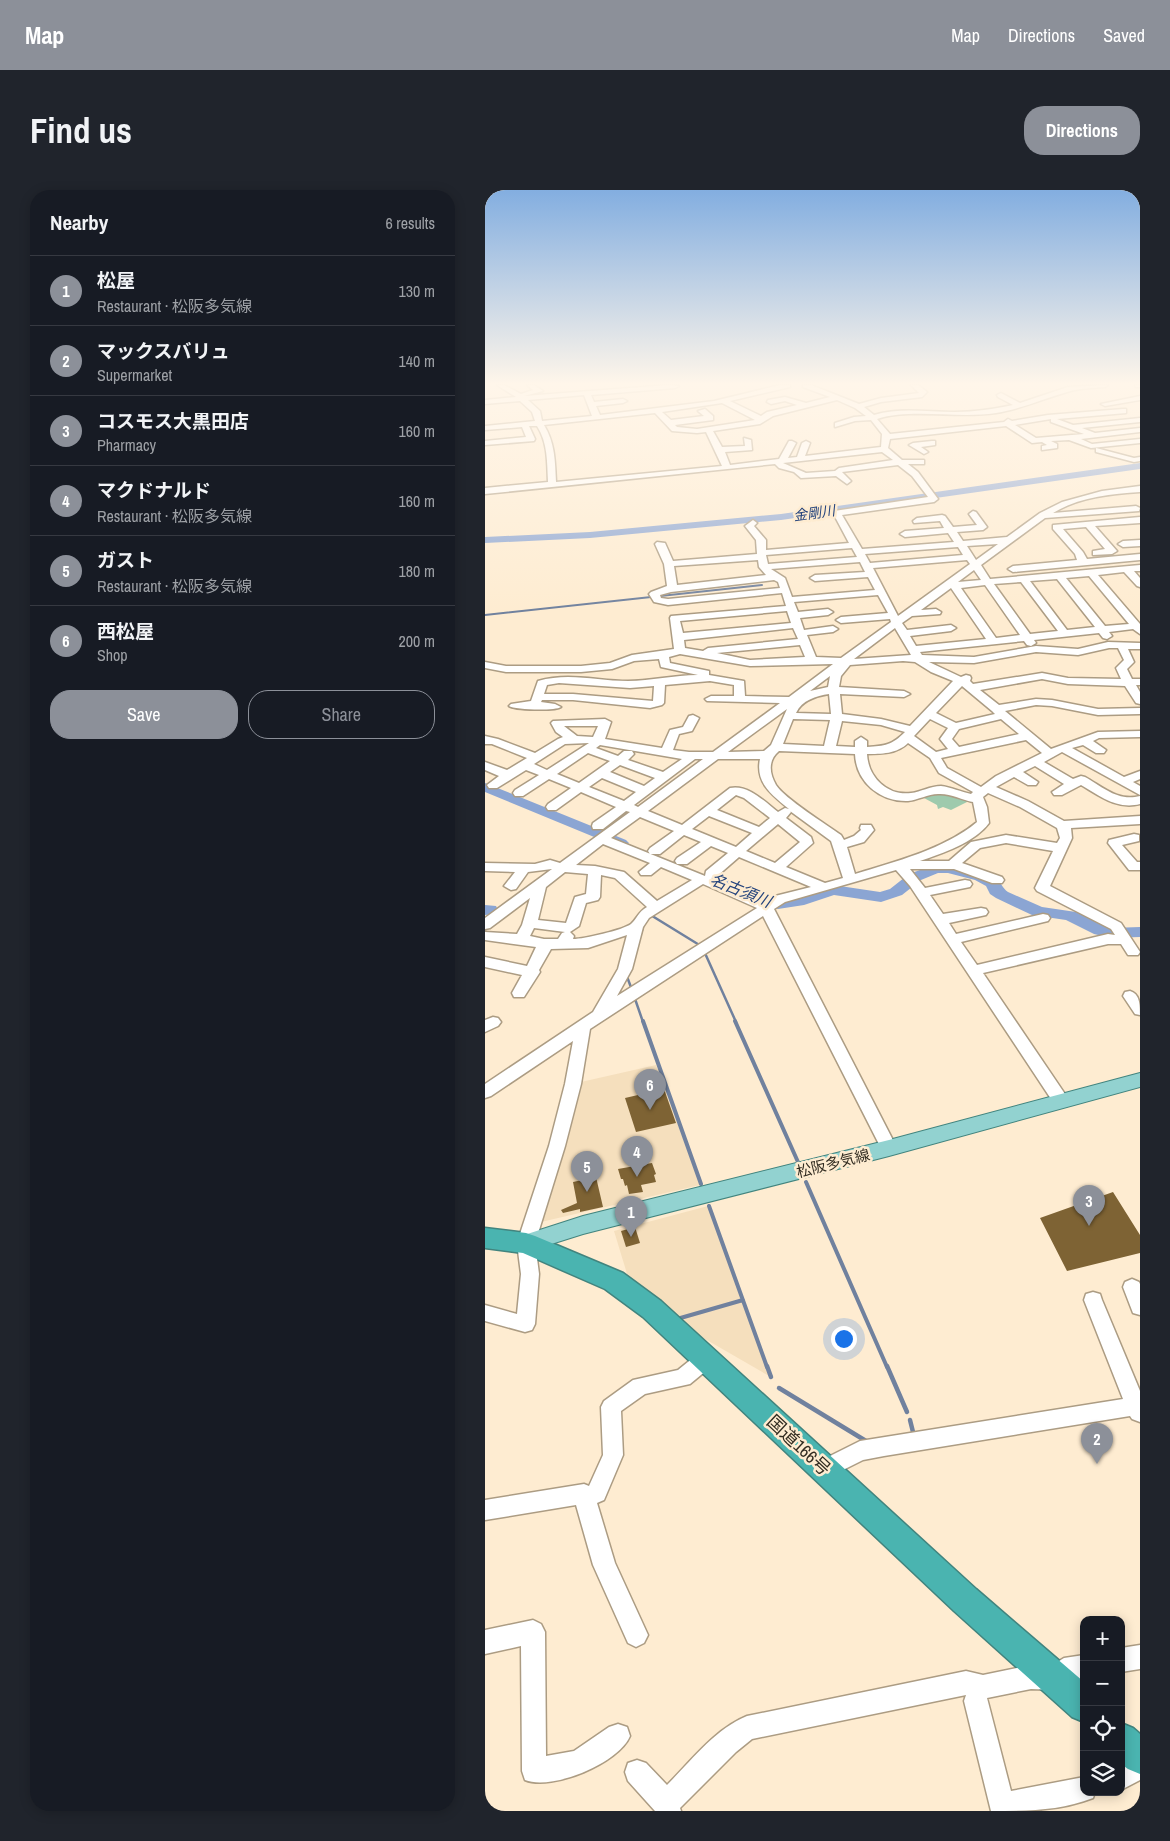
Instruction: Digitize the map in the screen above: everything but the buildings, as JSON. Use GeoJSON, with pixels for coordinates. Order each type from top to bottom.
{"type":"FeatureCollection","features":[{"type":"Feature","properties":{"kind":"highway","name":"国道166号"},"geometry":{"type":"LineString","coordinates":[[485,1238],[526,1243],[614,1281],[652,1309],[965,1600],[1056,1678],[1080,1701]]}},
{"type":"Feature","properties":{"kind":"highway"},"geometry":{"type":"LineString","coordinates":[[1125,1744],[1140,1757]]}},
{"type":"Feature","properties":{"kind":"main road","name":"松阪多気線"},"geometry":{"type":"LineString","coordinates":[[526,1243],[583,1225],[889,1148],[1140,1080]]}},
{"type":"Feature","properties":{"kind":"street"},"geometry":{"type":"LineString","coordinates":[[551,484],[552,461]]}},
{"type":"Feature","properties":{"kind":"street"},"geometry":{"type":"LineString","coordinates":[[724,461],[726,467]]}},
{"type":"Feature","properties":{"kind":"street"},"geometry":{"type":"LineString","coordinates":[[485,491],[779,461],[783,468],[798,470],[804,476],[921,462]]}},
{"type":"Feature","properties":{"kind":"street"},"geometry":{"type":"LineString","coordinates":[[829,461],[847,481]]}},
{"type":"Feature","properties":{"kind":"street"},"geometry":{"type":"LineString","coordinates":[[900,461],[915,474],[931,496],[837,512],[880,592],[919,657],[969,681],[1000,712],[1050,754]]}},
{"type":"Feature","properties":{"kind":"street"},"geometry":{"type":"LineString","coordinates":[[950,586],[984,570],[1008,540],[1043,515],[1058,507],[1081,498],[1140,489]]}},
{"type":"Feature","properties":{"kind":"street"},"geometry":{"type":"LineString","coordinates":[[1043,515],[1134,505]]}},
{"type":"Feature","properties":{"kind":"street"},"geometry":{"type":"LineString","coordinates":[[905,534],[983,527],[973,514]]}},
{"type":"Feature","properties":{"kind":"street"},"geometry":{"type":"LineString","coordinates":[[917,521],[941,518],[959,543],[984,570],[1036,649]]}},
{"type":"Feature","properties":{"kind":"street"},"geometry":{"type":"LineString","coordinates":[[1138,629],[1056,527],[1140,520]]}},
{"type":"Feature","properties":{"kind":"street"},"geometry":{"type":"LineString","coordinates":[[753,524],[749,526],[761,540],[761,555],[769,572],[782,580],[812,660]]}},
{"type":"Feature","properties":{"kind":"street"},"geometry":{"type":"LineString","coordinates":[[1083,560],[1112,551],[1087,524]]}},
{"type":"Feature","properties":{"kind":"street"},"geometry":{"type":"LineString","coordinates":[[833,629],[795,616],[668,602],[657,600],[654,594],[670,589],[808,564],[863,559],[959,543],[1008,540]]}},
{"type":"Feature","properties":{"kind":"street"},"geometry":{"type":"LineString","coordinates":[[1123,544],[1140,542]]}},
{"type":"Feature","properties":{"kind":"street"},"geometry":{"type":"LineString","coordinates":[[660,544],[662,544],[669,564],[670,589]]}},
{"type":"Feature","properties":{"kind":"street"},"geometry":{"type":"LineString","coordinates":[[802,549],[817,582],[863,559]]}},
{"type":"Feature","properties":{"kind":"street"},"geometry":{"type":"LineString","coordinates":[[669,564],[802,549],[863,559],[984,570],[1024,578],[1140,568]]}},
{"type":"Feature","properties":{"kind":"street"},"geometry":{"type":"LineString","coordinates":[[485,925],[561,868],[602,834],[639,811],[715,756],[791,696],[843,662],[896,619],[910,613],[950,586],[984,570],[1083,560],[1140,557]]}},
{"type":"Feature","properties":{"kind":"street"},"geometry":{"type":"LineString","coordinates":[[1126,569],[1140,584]]}},
{"type":"Feature","properties":{"kind":"street"},"geometry":{"type":"LineString","coordinates":[[671,578],[769,572]]}},
{"type":"Feature","properties":{"kind":"street"},"geometry":{"type":"LineString","coordinates":[[1059,575],[1102,630],[1129,660],[1121,668],[1134,682],[1140,700]]}},
{"type":"Feature","properties":{"kind":"street"},"geometry":{"type":"LineString","coordinates":[[1024,578],[1065,634]]}},
{"type":"Feature","properties":{"kind":"street"},"geometry":{"type":"LineString","coordinates":[[950,586],[993,642]]}},
{"type":"Feature","properties":{"kind":"street"},"geometry":{"type":"LineString","coordinates":[[699,653],[795,616],[880,592]]}},
{"type":"Feature","properties":{"kind":"street"},"geometry":{"type":"LineString","coordinates":[[678,637],[828,612]]}},
{"type":"Feature","properties":{"kind":"street"},"geometry":{"type":"LineString","coordinates":[[910,613],[937,612]]}},
{"type":"Feature","properties":{"kind":"street"},"geometry":{"type":"LineString","coordinates":[[680,651],[675,618],[795,616]]}},
{"type":"Feature","properties":{"kind":"street"},"geometry":{"type":"LineString","coordinates":[[841,620],[896,619]]}},
{"type":"Feature","properties":{"kind":"street"},"geometry":{"type":"LineString","coordinates":[[905,633],[951,628]]}},
{"type":"Feature","properties":{"kind":"street"},"geometry":{"type":"LineString","coordinates":[[901,666],[919,657],[993,642],[1102,630],[1138,629]]}},
{"type":"Feature","properties":{"kind":"street"},"geometry":{"type":"LineString","coordinates":[[612,666],[632,658],[664,655],[680,651],[750,663],[812,660],[843,662],[919,657],[974,660],[1036,649],[1078,652],[1117,645],[1140,646]]}},
{"type":"Feature","properties":{"kind":"street"},"geometry":{"type":"LineString","coordinates":[[664,655],[665,665],[706,673],[711,677]]}},
{"type":"Feature","properties":{"kind":"street"},"geometry":{"type":"LineString","coordinates":[[829,750],[837,717],[833,686],[837,674],[847,664],[843,662]]}},
{"type":"Feature","properties":{"kind":"street"},"geometry":{"type":"LineString","coordinates":[[485,665],[506,669],[581,669],[612,666],[647,666]]}},
{"type":"Feature","properties":{"kind":"street"},"geometry":{"type":"LineString","coordinates":[[493,785],[562,741],[574,740],[592,744],[622,746],[645,743],[666,753],[689,756],[715,756],[772,751],[893,748],[958,683],[1041,676],[1069,686],[1134,682]]}},
{"type":"Feature","properties":{"kind":"street"},"geometry":{"type":"LineString","coordinates":[[535,701],[542,683],[550,680],[589,680],[629,685],[711,677],[740,683],[740,695]]}},
{"type":"Feature","properties":{"kind":"street"},"geometry":{"type":"LineString","coordinates":[[515,706],[535,701],[573,696],[650,705],[658,703],[660,683]]}},
{"type":"Feature","properties":{"kind":"street"},"geometry":{"type":"LineString","coordinates":[[1103,684],[1109,698]]}},
{"type":"Feature","properties":{"kind":"street"},"geometry":{"type":"LineString","coordinates":[[850,879],[840,844],[832,833],[792,806],[771,788],[764,769],[793,706],[813,692],[833,690],[904,694]]}},
{"type":"Feature","properties":{"kind":"street"},"geometry":{"type":"LineString","coordinates":[[711,699],[740,695],[791,696]]}},
{"type":"Feature","properties":{"kind":"street"},"geometry":{"type":"LineString","coordinates":[[535,701],[555,706]]}},
{"type":"Feature","properties":{"kind":"street"},"geometry":{"type":"LineString","coordinates":[[956,751],[946,739],[955,727],[1036,702],[1098,712],[1140,712]]}},
{"type":"Feature","properties":{"kind":"street"},"geometry":{"type":"LineString","coordinates":[[653,717],[657,707],[655,704]]}},
{"type":"Feature","properties":{"kind":"street"},"geometry":{"type":"LineString","coordinates":[[1121,712],[1135,734]]}},
{"type":"Feature","properties":{"kind":"street"},"geometry":{"type":"LineString","coordinates":[[929,714],[955,727]]}},
{"type":"Feature","properties":{"kind":"street"},"geometry":{"type":"LineString","coordinates":[[789,716],[854,717],[896,725],[934,756],[943,770],[982,793],[1024,804],[1062,825],[1140,820]]}},
{"type":"Feature","properties":{"kind":"street"},"geometry":{"type":"LineString","coordinates":[[666,753],[674,732],[688,729],[693,718]]}},
{"type":"Feature","properties":{"kind":"street"},"geometry":{"type":"LineString","coordinates":[[519,793],[592,744],[601,736],[605,722],[557,723],[560,730],[574,740]]}},
{"type":"Feature","properties":{"kind":"street"},"geometry":{"type":"LineString","coordinates":[[861,748],[861,762],[866,776],[874,785],[890,794],[909,797],[922,792],[940,790],[965,798],[982,793],[1014,772],[1083,740],[1102,734],[1135,734]]}},
{"type":"Feature","properties":{"kind":"street"},"geometry":{"type":"LineString","coordinates":[[934,756],[1027,736]]}},
{"type":"Feature","properties":{"kind":"street"},"geometry":{"type":"LineString","coordinates":[[485,740],[494,741],[530,761],[547,774],[823,887]]}},
{"type":"Feature","properties":{"kind":"street"},"geometry":{"type":"LineString","coordinates":[[1083,740],[1100,750]]}},
{"type":"Feature","properties":{"kind":"street"},"geometry":{"type":"LineString","coordinates":[[592,744],[624,757],[664,777]]}},
{"type":"Feature","properties":{"kind":"street"},"geometry":{"type":"LineString","coordinates":[[1063,748],[1140,791]]}},
{"type":"Feature","properties":{"kind":"street"},"geometry":{"type":"LineString","coordinates":[[602,834],[625,806],[689,759],[689,756]]}},
{"type":"Feature","properties":{"kind":"street"},"geometry":{"type":"LineString","coordinates":[[552,807],[624,757]]}},
{"type":"Feature","properties":{"kind":"street"},"geometry":{"type":"LineString","coordinates":[[1035,761],[1073,784]]}},
{"type":"Feature","properties":{"kind":"street"},"geometry":{"type":"LineString","coordinates":[[485,766],[508,775]]}},
{"type":"Feature","properties":{"kind":"street"},"geometry":{"type":"LineString","coordinates":[[1014,772],[1031,782]]}},
{"type":"Feature","properties":{"kind":"street"},"geometry":{"type":"LineString","coordinates":[[601,773],[645,791]]}},
{"type":"Feature","properties":{"kind":"street"},"geometry":{"type":"LineString","coordinates":[[1123,781],[1140,775]]}},
{"type":"Feature","properties":{"kind":"street"},"geometry":{"type":"LineString","coordinates":[[1058,792],[1081,780],[1118,801],[1132,802],[1140,800]]}},
{"type":"Feature","properties":{"kind":"street"},"geometry":{"type":"LineString","coordinates":[[646,872],[657,856],[683,829],[734,791],[748,795],[807,840],[807,843],[777,868]]}},
{"type":"Feature","properties":{"kind":"street"},"geometry":{"type":"LineString","coordinates":[[909,876],[981,826],[982,793]]}},
{"type":"Feature","properties":{"kind":"street"},"geometry":{"type":"LineString","coordinates":[[599,1016],[625,969],[637,927],[644,915],[707,876],[792,806]]}},
{"type":"Feature","properties":{"kind":"street"},"geometry":{"type":"LineString","coordinates":[[708,811],[761,832]]}},
{"type":"Feature","properties":{"kind":"street"},"geometry":{"type":"LineString","coordinates":[[982,818],[992,825],[993,837],[1002,840]]}},
{"type":"Feature","properties":{"kind":"street"},"geometry":{"type":"LineString","coordinates":[[1118,820],[1137,842]]}},
{"type":"Feature","properties":{"kind":"street"},"geometry":{"type":"LineString","coordinates":[[974,970],[1108,939],[1124,939],[1085,903],[1043,888],[1067,835],[1062,825]]}},
{"type":"Feature","properties":{"kind":"street"},"geometry":{"type":"LineString","coordinates":[[840,844],[857,842],[863,838],[868,830],[866,828]]}},
{"type":"Feature","properties":{"kind":"street"},"geometry":{"type":"LineString","coordinates":[[602,834],[707,876],[767,907],[889,1148]]}},
{"type":"Feature","properties":{"kind":"street"},"geometry":{"type":"LineString","coordinates":[[952,865],[977,846],[1002,840],[1010,839],[1062,848]]}},
{"type":"Feature","properties":{"kind":"street"},"geometry":{"type":"LineString","coordinates":[[683,861],[710,841]]}},
{"type":"Feature","properties":{"kind":"street"},"geometry":{"type":"LineString","coordinates":[[1137,842],[1114,844],[1134,867],[1140,866]]}},
{"type":"Feature","properties":{"kind":"street"},"geometry":{"type":"LineString","coordinates":[[488,871],[536,868],[550,864],[561,868],[595,870],[619,876],[658,905]]}},
{"type":"Feature","properties":{"kind":"street"},"geometry":{"type":"LineString","coordinates":[[909,876],[915,866],[952,865],[997,880]]}},
{"type":"Feature","properties":{"kind":"street"},"geometry":{"type":"LineString","coordinates":[[511,886],[524,868]]}},
{"type":"Feature","properties":{"kind":"street"},"geometry":{"type":"LineString","coordinates":[[563,944],[569,928],[572,926],[580,900],[593,897],[595,870]]}},
{"type":"Feature","properties":{"kind":"street"},"geometry":{"type":"LineString","coordinates":[[909,876],[1061,1101]]}},
{"type":"Feature","properties":{"kind":"street"},"geometry":{"type":"LineString","coordinates":[[485,1092],[632,993],[780,899],[800,896],[850,879],[909,876],[965,884]]}},
{"type":"Feature","properties":{"kind":"street"},"geometry":{"type":"LineString","coordinates":[[521,939],[529,925],[540,889],[539,885]]}},
{"type":"Feature","properties":{"kind":"street"},"geometry":{"type":"LineString","coordinates":[[939,918],[947,919],[981,912]]}},
{"type":"Feature","properties":{"kind":"street"},"geometry":{"type":"LineString","coordinates":[[953,939],[1043,918]]}},
{"type":"Feature","properties":{"kind":"street"},"geometry":{"type":"LineString","coordinates":[[529,925],[569,928]]}},
{"type":"Feature","properties":{"kind":"street"},"geometry":{"type":"LineString","coordinates":[[485,936],[521,939],[544,944],[588,943],[637,927]]}},
{"type":"Feature","properties":{"kind":"street"},"geometry":{"type":"LineString","coordinates":[[519,993],[533,972],[543,951],[544,944]]}},
{"type":"Feature","properties":{"kind":"street"},"geometry":{"type":"LineString","coordinates":[[485,962],[533,972]]}},
{"type":"Feature","properties":{"kind":"street"},"geometry":{"type":"LineString","coordinates":[[1130,996],[1140,1010]]}},
{"type":"Feature","properties":{"kind":"street"},"geometry":{"type":"LineString","coordinates":[[485,1313],[525,1324],[529,1274],[526,1243],[559,1137],[573,1084],[583,1026]]}},
{"type":"Feature","properties":{"kind":"street"},"geometry":{"type":"LineString","coordinates":[[1132,1287],[1140,1307]]}},
{"type":"Feature","properties":{"kind":"street"},"geometry":{"type":"LineString","coordinates":[[825,1469],[860,1451],[884,1446],[1139,1408],[1093,1300]]}},
{"type":"Feature","properties":{"kind":"street"},"geometry":{"type":"LineString","coordinates":[[596,1493],[613,1455],[611,1407],[640,1386],[683,1378],[706,1359]]}},
{"type":"Feature","properties":{"kind":"street"},"geometry":{"type":"LineString","coordinates":[[485,1510],[584,1494],[604,1565],[636,1635]]}},
{"type":"Feature","properties":{"kind":"street"},"geometry":{"type":"LineString","coordinates":[[485,1642],[533,1632],[534,1771],[579,1763],[617,1736]]}},
{"type":"Feature","properties":{"kind":"street"},"geometry":{"type":"LineString","coordinates":[[1125,1659],[1140,1657]]}},
{"type":"Feature","properties":{"kind":"street"},"geometry":{"type":"LineString","coordinates":[[637,1772],[667,1807],[727,1743],[747,1728],[966,1683],[983,1687],[1031,1677],[1056,1678],[1064,1670],[1080,1668]]}},
{"type":"Feature","properties":{"kind":"street"},"geometry":{"type":"LineString","coordinates":[[977,1701],[1003,1807],[1080,1790]]}},
{"type":"Feature","properties":{"kind":"street"},"geometry":{"type":"LineString","coordinates":[[1125,1775],[1140,1765]]}},
{"type":"Feature","properties":{"kind":"shaded area"},"geometry":{"type":"Polygon","coordinates":[[[656,1065],[700,1185],[541,1222],[581,1082],[656,1065]]]}},
{"type":"Feature","properties":{"kind":"shaded area"},"geometry":{"type":"Polygon","coordinates":[[[708,1206],[769,1376],[686,1328],[628,1277],[614,1231],[708,1206]]]}},
{"type":"Feature","properties":{"kind":"green space"},"geometry":{"type":"Polygon","coordinates":[[[941,793],[969,801],[951,810],[943,807],[938,809],[937,805],[924,798],[923,795],[941,793]]]}},
{"type":"Feature","properties":{"kind":"waterway","name":"金剛川"},"geometry":{"type":"LineString","coordinates":[[485,540],[590,535],[781,517],[1140,466]]}},
{"type":"Feature","properties":{"kind":"waterway"},"geometry":{"type":"LineString","coordinates":[[485,615],[762,585]]}},
{"type":"Feature","properties":{"kind":"waterway","name":"名古須川"},"geometry":{"type":"LineString","coordinates":[[485,787],[621,843]]}},
{"type":"Feature","properties":{"kind":"waterway","name":"名古須川"},"geometry":{"type":"LineString","coordinates":[[712,879],[762,900],[778,904],[804,900],[833,890],[881,897],[896,892],[915,877],[936,869],[948,868],[981,877],[992,883],[996,891],[1002,895],[1038,911],[1070,916],[1111,933],[1140,932]]}},
{"type":"Feature","properties":{"kind":"waterway"},"geometry":{"type":"LineString","coordinates":[[485,910],[490,910]]}},
{"type":"Feature","properties":{"kind":"waterway"},"geometry":{"type":"LineString","coordinates":[[649,914],[701,946]]}},
{"type":"Feature","properties":{"kind":"waterway"},"geometry":{"type":"LineString","coordinates":[[638,943],[643,927]]}},
{"type":"Feature","properties":{"kind":"waterway"},"geometry":{"type":"LineString","coordinates":[[704,951],[736,1022]]}},
{"type":"Feature","properties":{"kind":"waterway"},"geometry":{"type":"LineString","coordinates":[[626,974],[632,990]]}},
{"type":"Feature","properties":{"kind":"waterway"},"geometry":{"type":"LineString","coordinates":[[634,996],[643,1022]]}},
{"type":"Feature","properties":{"kind":"waterway"},"geometry":{"type":"LineString","coordinates":[[643,1021],[701,1184]]}},
{"type":"Feature","properties":{"kind":"waterway"},"geometry":{"type":"LineString","coordinates":[[735,1021],[798,1162]]}},
{"type":"Feature","properties":{"kind":"waterway"},"geometry":{"type":"LineString","coordinates":[[806,1182],[887,1367]]}},
{"type":"Feature","properties":{"kind":"waterway"},"geometry":{"type":"LineString","coordinates":[[709,1206],[743,1300]]}},
{"type":"Feature","properties":{"kind":"waterway"},"geometry":{"type":"LineString","coordinates":[[677,1319],[743,1300]]}},
{"type":"Feature","properties":{"kind":"waterway"},"geometry":{"type":"LineString","coordinates":[[743,1300],[767,1367]]}},
{"type":"Feature","properties":{"kind":"waterway"},"geometry":{"type":"LineString","coordinates":[[767,1366],[771,1377]]}},
{"type":"Feature","properties":{"kind":"waterway"},"geometry":{"type":"LineString","coordinates":[[887,1366],[907,1412]]}},
{"type":"Feature","properties":{"kind":"waterway"},"geometry":{"type":"LineString","coordinates":[[779,1388],[866,1441]]}},
{"type":"Feature","properties":{"kind":"waterway"},"geometry":{"type":"LineString","coordinates":[[910,1420],[914,1436]]}},
{"type":"Feature","properties":{"kind":"place","name":"西松屋"},"geometry":{"type":"Point","coordinates":[650,1110]}},
{"type":"Feature","properties":{"kind":"place","name":"マクドナルド"},"geometry":{"type":"Point","coordinates":[637,1177]}},
{"type":"Feature","properties":{"kind":"place","name":"ガスト"},"geometry":{"type":"Point","coordinates":[587,1192]}},
{"type":"Feature","properties":{"kind":"place","name":"コスモス大黒田店"},"geometry":{"type":"Point","coordinates":[1089,1226]}},
{"type":"Feature","properties":{"kind":"place","name":"松屋"},"geometry":{"type":"Point","coordinates":[631,1237]}},
{"type":"Feature","properties":{"kind":"place","name":"マックスバリュ"},"geometry":{"type":"Point","coordinates":[1097,1464]}}]}
